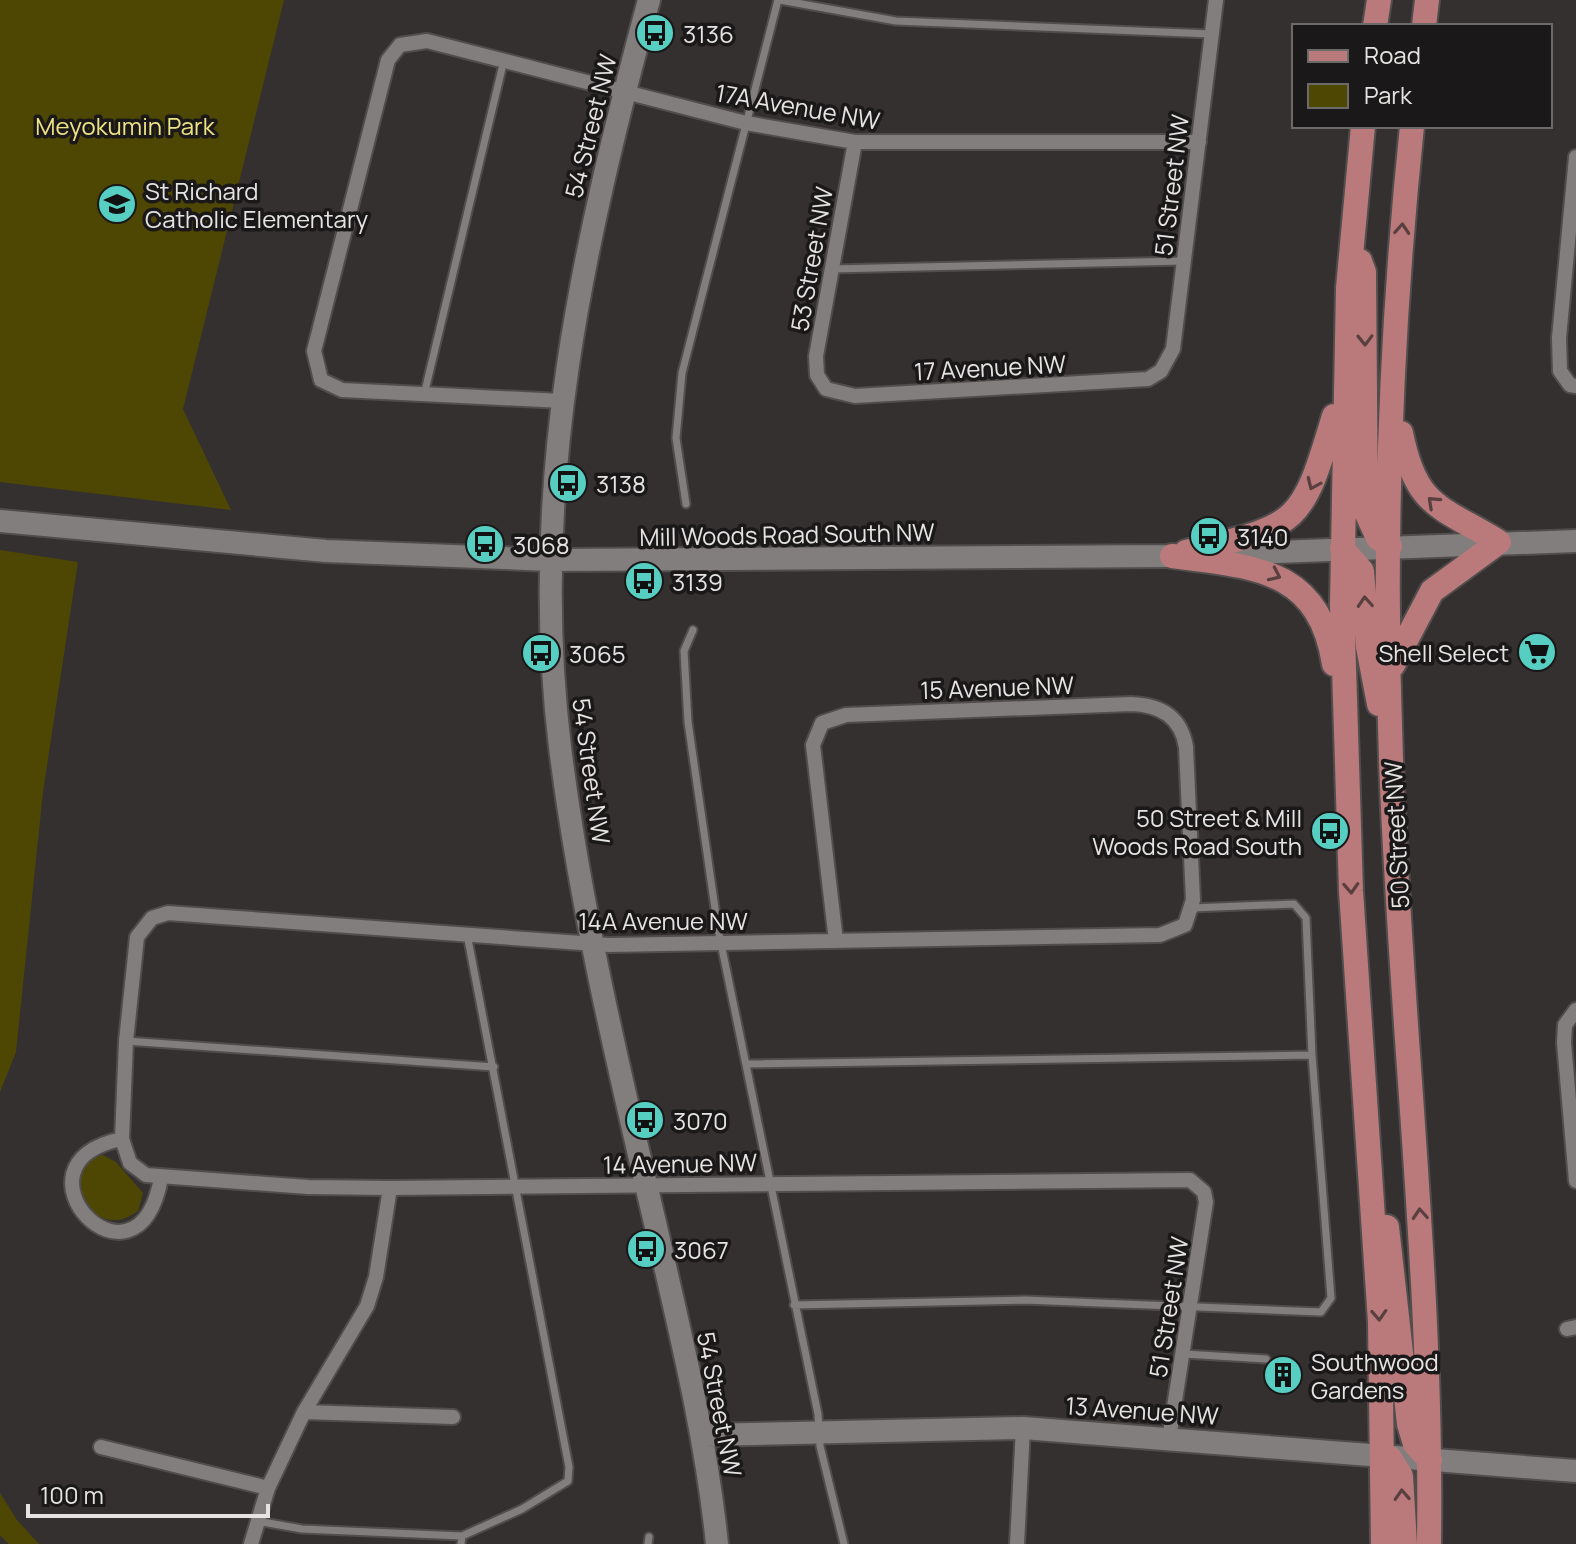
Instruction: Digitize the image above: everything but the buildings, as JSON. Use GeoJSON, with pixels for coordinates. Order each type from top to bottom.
{"type":"FeatureCollection","features":[{"type":"Feature","properties":{"kind":"main road"},"geometry":{"type":"LineString","coordinates":[[1375,24],[1379,0]]}},
{"type":"Feature","properties":{"kind":"main road"},"geometry":{"type":"LineString","coordinates":[[1424,24],[1427,0]]}},
{"type":"Feature","properties":{"kind":"main road","name":"50 Street NW"},"geometry":{"type":"LineString","coordinates":[[1363,128],[1352,236],[1344,383],[1342,548],[1347,754],[1380,1322],[1383,1544]]}},
{"type":"Feature","properties":{"kind":"main road","name":"50 Street NW"},"geometry":{"type":"LineString","coordinates":[[1412,128],[1392,391],[1391,761],[1427,1314],[1429,1544]]}},
{"type":"Feature","properties":{"kind":"main road"},"geometry":{"type":"LineString","coordinates":[[1352,236],[1364,272],[1366,512],[1378,538],[1390,546]]}},
{"type":"Feature","properties":{"kind":"main road"},"geometry":{"type":"LineString","coordinates":[[1172,556],[1246,538],[1277,527],[1292,517],[1317,477],[1344,383]]}},
{"type":"Feature","properties":{"kind":"main road"},"geometry":{"type":"LineString","coordinates":[[1390,671],[1432,591],[1499,542],[1446,513],[1423,492],[1411,475],[1392,391]]}},
{"type":"Feature","properties":{"kind":"main road"},"geometry":{"type":"LineString","coordinates":[[1342,548],[1362,571],[1368,647],[1391,761]]}},
{"type":"Feature","properties":{"kind":"main road"},"geometry":{"type":"LineString","coordinates":[[1172,556],[1257,567],[1285,579],[1311,603],[1323,624],[1332,652],[1347,754]]}},
{"type":"Feature","properties":{"kind":"main road"},"geometry":{"type":"LineString","coordinates":[[1369,1172],[1388,1231],[1409,1424],[1415,1444],[1430,1460]]}},
{"type":"Feature","properties":{"kind":"main road"},"geometry":{"type":"LineString","coordinates":[[1382,1455],[1390,1458],[1401,1476],[1405,1544]]}},
{"type":"Feature","properties":{"kind":"street","name":"54 Street NW"},"geometry":{"type":"LineString","coordinates":[[649,0],[584,257],[562,401],[551,560],[560,746],[595,944],[646,1185],[704,1435],[717,1544]]}},
{"type":"Feature","properties":{"kind":"street","name":"51 Street NW"},"geometry":{"type":"LineString","coordinates":[[1161,371],[1173,349],[1216,0]]}},
{"type":"Feature","properties":{"kind":"street","name":"17A Avenue NW"},"geometry":{"type":"LineString","coordinates":[[424,395],[342,390],[321,380],[314,351],[388,60],[400,45],[427,41],[746,123],[855,142],[1199,142]]}},
{"type":"Feature","properties":{"kind":"street","name":"53 Street NW"},"geometry":{"type":"LineString","coordinates":[[821,384],[816,356],[855,142]]}},
{"type":"Feature","properties":{"kind":"street"},"geometry":{"type":"LineString","coordinates":[[1576,157],[1559,338],[1560,371],[1570,385],[1576,386]]}},
{"type":"Feature","properties":{"kind":"street","name":"17 Avenue NW"},"geometry":{"type":"LineString","coordinates":[[821,384],[834,392],[855,396],[1135,381],[1148,379],[1161,371]]}},
{"type":"Feature","properties":{"kind":"street"},"geometry":{"type":"LineString","coordinates":[[424,395],[562,401]]}},
{"type":"Feature","properties":{"kind":"street","name":"Mill Woods Road South NW"},"geometry":{"type":"LineString","coordinates":[[0,521],[311,550],[551,560],[1172,556],[1576,541]]}},
{"type":"Feature","properties":{"kind":"street","name":"15 Avenue NW"},"geometry":{"type":"LineString","coordinates":[[836,941],[813,745],[822,723],[846,715],[1131,704],[1158,708],[1173,718],[1184,734],[1192,908]]}},
{"type":"Feature","properties":{"kind":"street","name":"14A Avenue NW"},"geometry":{"type":"LineString","coordinates":[[126,1041],[137,937],[152,918],[168,913],[595,944],[1160,935],[1185,925],[1192,908]]}},
{"type":"Feature","properties":{"kind":"street"},"geometry":{"type":"LineString","coordinates":[[1574,1012],[1565,1025],[1564,1043],[1576,1181]]}},
{"type":"Feature","properties":{"kind":"street"},"geometry":{"type":"LineString","coordinates":[[122,1139],[85,1150],[76,1158],[70,1170],[67,1191],[74,1208],[88,1223],[117,1232],[139,1225],[155,1205],[154,1176],[130,1163],[122,1139],[126,1041]]}},
{"type":"Feature","properties":{"kind":"street","name":"14 Avenue NW"},"geometry":{"type":"LineString","coordinates":[[154,1176],[390,1188],[1178,1177],[1198,1184]]}},
{"type":"Feature","properties":{"kind":"street","name":"51 Street NW"},"geometry":{"type":"LineString","coordinates":[[1169,1439],[1206,1202],[1198,1184]]}},
{"type":"Feature","properties":{"kind":"street"},"geometry":{"type":"LineString","coordinates":[[251,1544],[268,1488],[304,1412],[367,1306],[376,1277],[390,1188]]}},
{"type":"Feature","properties":{"kind":"street"},"geometry":{"type":"LineString","coordinates":[[304,1412],[453,1417]]}},
{"type":"Feature","properties":{"kind":"street"},"geometry":{"type":"LineString","coordinates":[[1017,1544],[1023,1428]]}},
{"type":"Feature","properties":{"kind":"street","name":"13 Avenue NW"},"geometry":{"type":"LineString","coordinates":[[704,1435],[819,1430],[1023,1428],[1576,1471]]}},
{"type":"Feature","properties":{"kind":"street"},"geometry":{"type":"LineString","coordinates":[[101,1447],[268,1488]]}},
{"type":"Feature","properties":{"kind":"lane"},"geometry":{"type":"LineString","coordinates":[[686,504],[676,438],[682,373],[779,0],[896,21],[1212,34]]}},
{"type":"Feature","properties":{"kind":"lane"},"geometry":{"type":"LineString","coordinates":[[424,395],[504,60]]}},
{"type":"Feature","properties":{"kind":"lane"},"geometry":{"type":"LineString","coordinates":[[832,269],[1184,261]]}},
{"type":"Feature","properties":{"kind":"lane"},"geometry":{"type":"LineString","coordinates":[[693,630],[684,651],[688,722],[720,943],[844,1544]]}},
{"type":"Feature","properties":{"kind":"lane"},"geometry":{"type":"LineString","coordinates":[[794,1305],[1025,1300],[1321,1312],[1331,1298],[1312,1055],[1306,918],[1294,904],[1192,908]]}},
{"type":"Feature","properties":{"kind":"lane"},"geometry":{"type":"LineString","coordinates":[[257,1521],[302,1529],[461,1540],[568,1481],[569,1467],[518,1187],[467,934]]}},
{"type":"Feature","properties":{"kind":"lane"},"geometry":{"type":"LineString","coordinates":[[126,1041],[494,1067]]}},
{"type":"Feature","properties":{"kind":"lane"},"geometry":{"type":"LineString","coordinates":[[747,1064],[1312,1055]]}},
{"type":"Feature","properties":{"kind":"lane"},"geometry":{"type":"LineString","coordinates":[[1184,1354],[1266,1359]]}},
{"type":"Feature","properties":{"kind":"green space","name":"Meyokumin Park"},"geometry":{"type":"Polygon","coordinates":[[[0,0],[284,0],[183,409],[231,510],[0,482],[0,0]]]}},
{"type":"Feature","properties":{"kind":"green space"},"geometry":{"type":"Polygon","coordinates":[[[0,550],[78,562],[43,792],[16,1052],[0,1092],[0,550]]]}},
{"type":"Feature","properties":{"kind":"green space"},"geometry":{"type":"Polygon","coordinates":[[[103,1155],[116,1162],[143,1193],[138,1211],[122,1219],[100,1217],[81,1199],[81,1178],[85,1166],[95,1157],[103,1155]]]}},
{"type":"Feature","properties":{"kind":"green space"},"geometry":{"type":"Polygon","coordinates":[[[0,1493],[17,1520],[39,1544],[9,1544],[0,1535],[0,1493]]]}},
{"type":"Feature","properties":{"kind":"place","name":"3136"},"geometry":{"type":"Point","coordinates":[655,33]}},
{"type":"Feature","properties":{"kind":"place","name":"St Richard Catholic Elementary"},"geometry":{"type":"Point","coordinates":[117,204]}},
{"type":"Feature","properties":{"kind":"place","name":"3138"},"geometry":{"type":"Point","coordinates":[568,483]}},
{"type":"Feature","properties":{"kind":"place","name":"3140"},"geometry":{"type":"Point","coordinates":[1209,536]}},
{"type":"Feature","properties":{"kind":"place","name":"3068"},"geometry":{"type":"Point","coordinates":[485,544]}},
{"type":"Feature","properties":{"kind":"place","name":"3139"},"geometry":{"type":"Point","coordinates":[644,581]}},
{"type":"Feature","properties":{"kind":"place","name":"Shell Select"},"geometry":{"type":"Point","coordinates":[1537,652]}},
{"type":"Feature","properties":{"kind":"place","name":"3065"},"geometry":{"type":"Point","coordinates":[541,653]}},
{"type":"Feature","properties":{"kind":"place","name":"50 Street & Mill Woods Road South"},"geometry":{"type":"Point","coordinates":[1330,831]}},
{"type":"Feature","properties":{"kind":"place","name":"3070"},"geometry":{"type":"Point","coordinates":[645,1120]}},
{"type":"Feature","properties":{"kind":"place","name":"3067"},"geometry":{"type":"Point","coordinates":[646,1249]}},
{"type":"Feature","properties":{"kind":"place","name":"Southwood Gardens"},"geometry":{"type":"Point","coordinates":[1283,1375]}}]}
